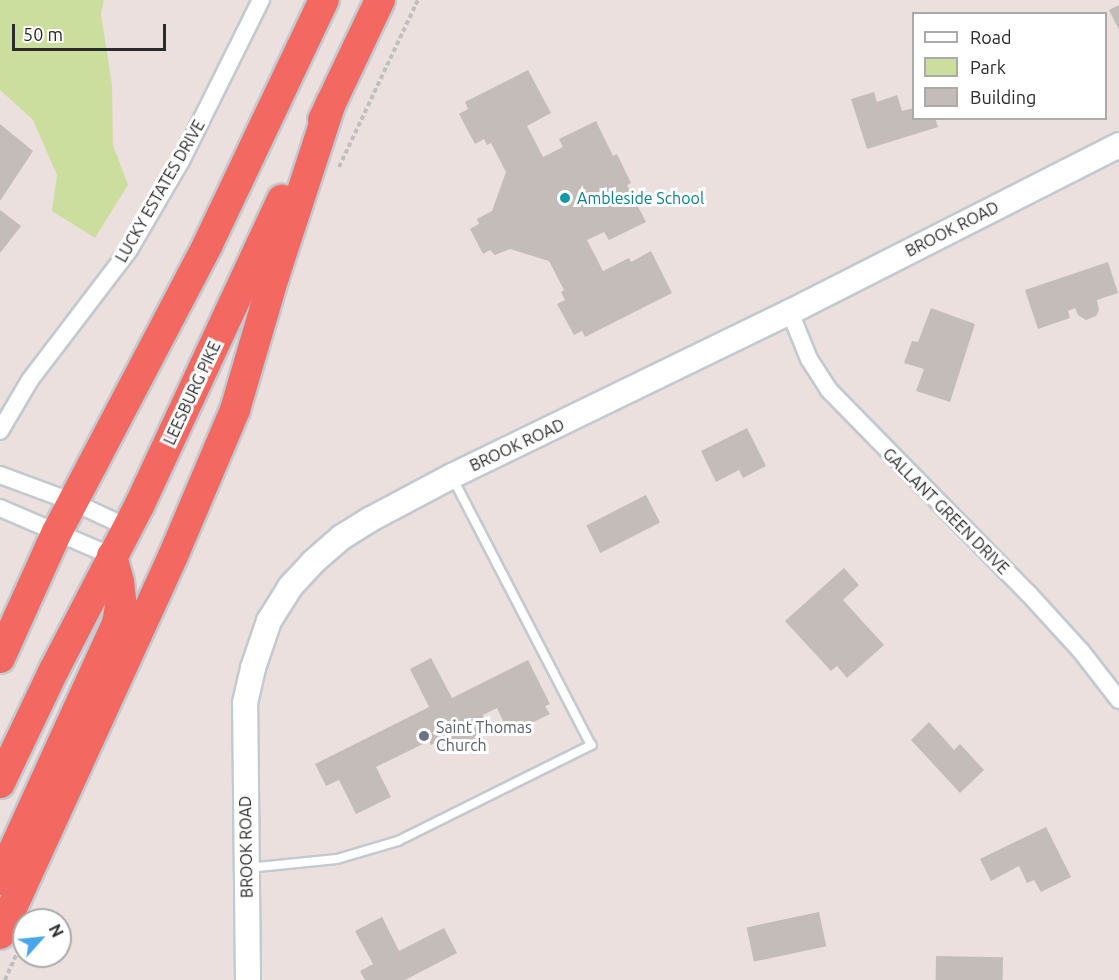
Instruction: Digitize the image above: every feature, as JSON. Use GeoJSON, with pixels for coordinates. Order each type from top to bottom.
{"type":"FeatureCollection","features":[{"type":"Feature","properties":{"kind":"highway"},"geometry":{"type":"LineString","coordinates":[[0,658],[57,532],[208,244],[324,0]]}},
{"type":"Feature","properties":{"kind":"highway","name":"LEESBURG PIKE"},"geometry":{"type":"LineString","coordinates":[[0,783],[127,527],[380,0]]}},
{"type":"Feature","properties":{"kind":"highway"},"geometry":{"type":"LineString","coordinates":[[10,942],[235,410],[274,277],[331,103]]}},
{"type":"Feature","properties":{"kind":"highway"},"geometry":{"type":"LineString","coordinates":[[0,880],[117,623],[121,600],[120,582],[112,556]]}},
{"type":"Feature","properties":{"kind":"street","name":"LUCKY ESTATES DRIVE"},"geometry":{"type":"LineString","coordinates":[[0,431],[30,380],[129,249],[181,161],[261,0]]}},
{"type":"Feature","properties":{"kind":"street","name":"BROOK ROAD"},"geometry":{"type":"LineString","coordinates":[[248,980],[245,703],[253,668],[269,621],[298,579],[342,537],[452,476],[790,312],[1119,145]]}},
{"type":"Feature","properties":{"kind":"street","name":"GALLANT GREEN DRIVE"},"geometry":{"type":"LineString","coordinates":[[790,312],[809,359],[829,390],[1028,593],[1081,651],[1119,700]]}},
{"type":"Feature","properties":{"kind":"street"},"geometry":{"type":"LineString","coordinates":[[0,475],[73,502],[127,527]]}},
{"type":"Feature","properties":{"kind":"street"},"geometry":{"type":"LineString","coordinates":[[0,508],[112,556]]}},
{"type":"Feature","properties":{"kind":"lane"},"geometry":{"type":"LineString","coordinates":[[247,868],[337,859],[398,841],[591,745],[452,476]]}},
{"type":"Feature","properties":{"kind":"path"},"geometry":{"type":"LineString","coordinates":[[5,980],[10,942]]}},
{"type":"Feature","properties":{"kind":"green space"},"geometry":{"type":"Polygon","coordinates":[[[0,0],[104,0],[101,14],[112,85],[113,145],[128,185],[95,238],[52,211],[57,175],[33,120],[0,90],[0,0]]]}},
{"type":"Feature","properties":{"kind":"building"},"geometry":{"type":"Polygon","coordinates":[[[1119,5],[1119,30],[1109,10],[1119,5]]]}},
{"type":"Feature","properties":{"kind":"building","name":"Ambleside School"},"geometry":{"type":"Polygon","coordinates":[[[528,70],[551,113],[527,126],[543,157],[563,147],[559,139],[596,121],[613,156],[617,154],[631,183],[627,185],[646,222],[609,240],[604,232],[587,240],[603,271],[629,258],[631,262],[651,251],[672,293],[585,337],[582,331],[574,335],[557,304],[565,300],[561,292],[564,290],[549,261],[510,249],[495,255],[490,250],[483,254],[470,229],[479,224],[477,219],[492,211],[506,172],[491,143],[487,145],[484,139],[475,144],[459,114],[468,109],[465,102],[528,70]]]}},
{"type":"Feature","properties":{"kind":"building"},"geometry":{"type":"Polygon","coordinates":[[[874,92],[877,102],[897,95],[902,111],[912,108],[912,120],[936,120],[938,127],[867,149],[851,99],[874,92]]]}},
{"type":"Feature","properties":{"kind":"building"},"geometry":{"type":"Polygon","coordinates":[[[0,124],[33,151],[0,201],[0,124]]]}},
{"type":"Feature","properties":{"kind":"building"},"geometry":{"type":"Polygon","coordinates":[[[0,210],[21,226],[0,253],[0,210]]]}},
{"type":"Feature","properties":{"kind":"building"},"geometry":{"type":"Polygon","coordinates":[[[1108,262],[1118,293],[1097,300],[1099,310],[1096,316],[1086,320],[1078,315],[1075,308],[1068,311],[1070,318],[1038,329],[1025,290],[1108,262]]]}},
{"type":"Feature","properties":{"kind":"building"},"geometry":{"type":"Polygon","coordinates":[[[931,308],[975,324],[950,402],[916,391],[924,369],[904,363],[912,341],[918,342],[931,308]]]}},
{"type":"Feature","properties":{"kind":"building"},"geometry":{"type":"Polygon","coordinates":[[[747,428],[766,466],[743,478],[739,470],[716,482],[701,451],[747,428]]]}},
{"type":"Feature","properties":{"kind":"building"},"geometry":{"type":"Polygon","coordinates":[[[646,495],[660,523],[600,553],[586,525],[646,495]]]}},
{"type":"Feature","properties":{"kind":"building"},"geometry":{"type":"Polygon","coordinates":[[[844,568],[859,585],[843,600],[884,645],[847,678],[837,666],[831,671],[785,621],[844,568]]]}},
{"type":"Feature","properties":{"kind":"building","name":"Saint Thomas Church"},"geometry":{"type":"Polygon","coordinates":[[[431,658],[452,698],[528,660],[550,704],[545,706],[550,714],[515,731],[512,724],[506,727],[497,708],[483,715],[486,721],[475,727],[479,734],[474,737],[476,741],[453,753],[443,739],[431,745],[429,741],[376,767],[391,797],[356,814],[339,780],[326,786],[315,764],[429,707],[410,669],[431,658]]]}},
{"type":"Feature","properties":{"kind":"building"},"geometry":{"type":"Polygon","coordinates":[[[929,722],[954,750],[960,744],[984,770],[960,793],[911,740],[929,722]]]}},
{"type":"Feature","properties":{"kind":"building"},"geometry":{"type":"Polygon","coordinates":[[[1046,827],[1071,877],[1041,892],[1034,880],[1027,883],[1019,866],[991,881],[980,859],[1046,827]]]}},
{"type":"Feature","properties":{"kind":"building"},"geometry":{"type":"Polygon","coordinates":[[[819,912],[826,946],[754,962],[747,927],[819,912]]]}},
{"type":"Feature","properties":{"kind":"building"},"geometry":{"type":"Polygon","coordinates":[[[382,917],[399,951],[444,928],[457,953],[405,980],[365,980],[360,971],[373,964],[355,931],[382,917]]]}},
{"type":"Feature","properties":{"kind":"building"},"geometry":{"type":"Polygon","coordinates":[[[936,956],[1003,957],[1003,980],[936,980],[936,956]]]}},
{"type":"Feature","properties":{"kind":"place","name":"Ambleside School"},"geometry":{"type":"Point","coordinates":[565,198]}},
{"type":"Feature","properties":{"kind":"place","name":"Saint Thomas Church"},"geometry":{"type":"Point","coordinates":[424,736]}}]}
